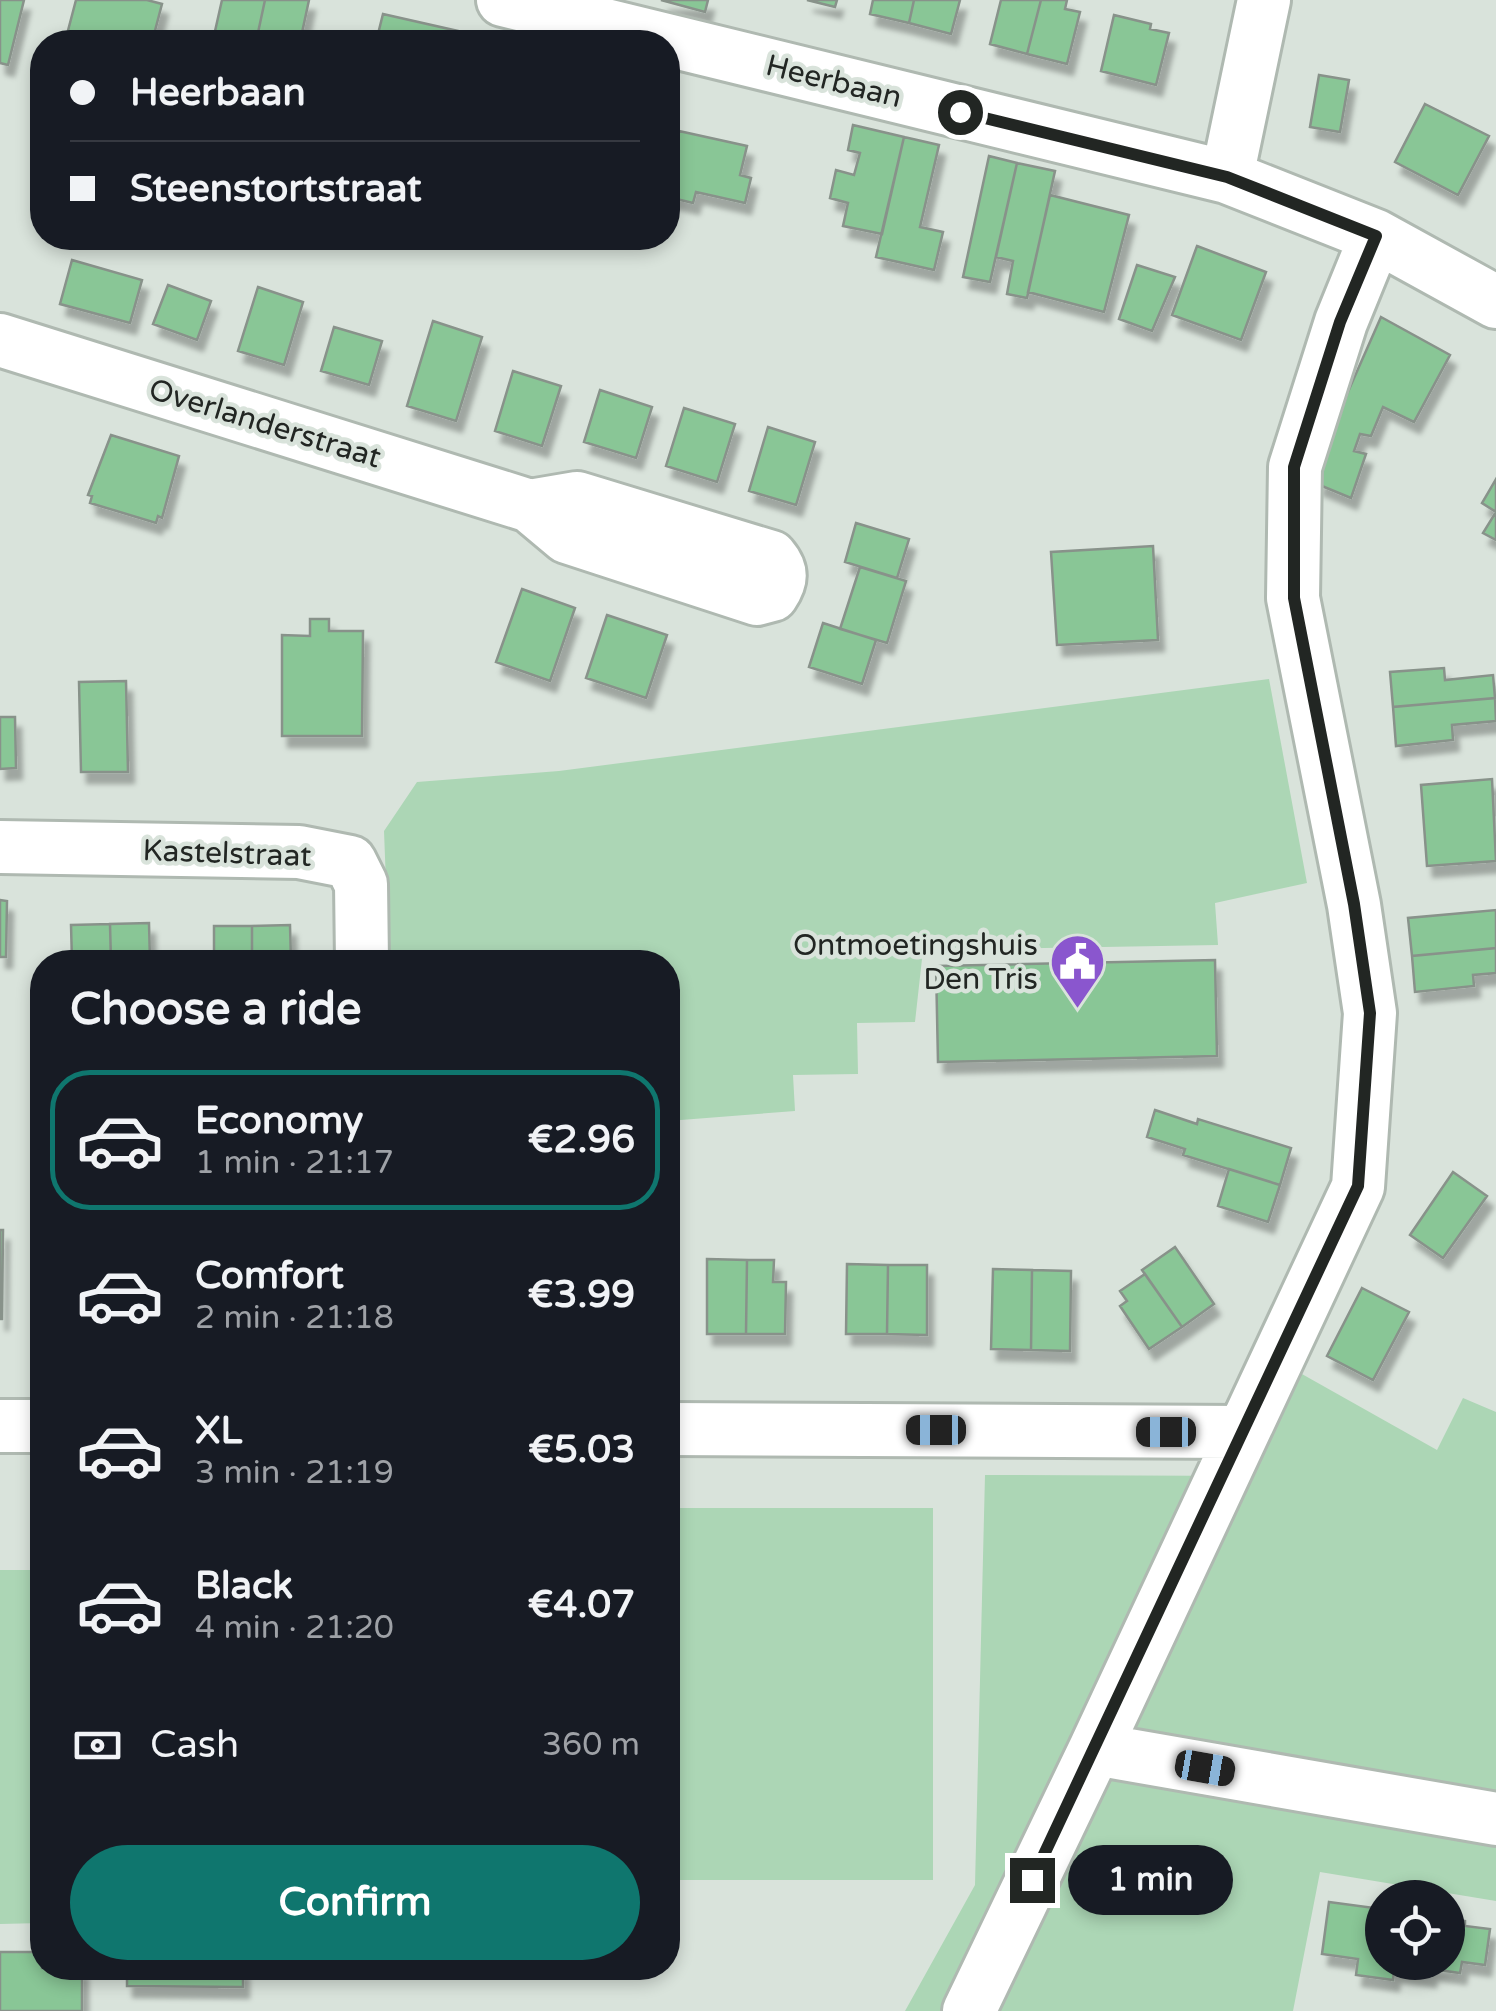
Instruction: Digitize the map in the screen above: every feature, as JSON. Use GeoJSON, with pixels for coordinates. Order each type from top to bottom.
{"type":"FeatureCollection","features":[{"type":"Feature","properties":{"kind":"street","name":"Heerbaan"},"geometry":{"type":"LineString","coordinates":[[503,0],[626,30]]}},
{"type":"Feature","properties":{"kind":"street"},"geometry":{"type":"LineString","coordinates":[[1227,177],[1264,0]]}},
{"type":"Feature","properties":{"kind":"street","name":"Heerbaan"},"geometry":{"type":"LineString","coordinates":[[680,43],[1227,177],[1376,236],[1496,302]]}},
{"type":"Feature","properties":{"kind":"street"},"geometry":{"type":"LineString","coordinates":[[968,2011],[1096,1749],[1358,1186],[1370,1013],[1354,904],[1294,598],[1294,467],[1340,322],[1376,236]]}},
{"type":"Feature","properties":{"kind":"street","name":"Overlanderstraat"},"geometry":{"type":"LineString","coordinates":[[0,340],[530,506]]}},
{"type":"Feature","properties":{"kind":"street","name":"Kastelstraat"},"geometry":{"type":"LineString","coordinates":[[0,848],[299,852],[350,862],[361,884],[362,950]]}},
{"type":"Feature","properties":{"kind":"street"},"geometry":{"type":"LineString","coordinates":[[0,1426],[30,1426]]}},
{"type":"Feature","properties":{"kind":"street"},"geometry":{"type":"LineString","coordinates":[[680,1429],[1243,1432]]}},
{"type":"Feature","properties":{"kind":"street"},"geometry":{"type":"LineString","coordinates":[[1096,1749],[1496,1820]]}},
{"type":"Feature","properties":{"kind":"green space"},"geometry":{"type":"Polygon","coordinates":[[[1269,679],[1307,883],[1215,903],[1218,945],[923,950],[915,1022],[857,1023],[858,1074],[793,1075],[795,1111],[680,1120],[680,950],[389,950],[384,831],[417,782],[559,771],[1269,679]]]}},
{"type":"Feature","properties":{"kind":"green space"},"geometry":{"type":"Polygon","coordinates":[[[1293,1369],[1437,1450],[1463,1398],[1496,1412],[1496,1901],[1465,1896],[1465,1880],[1369,1880],[1320,1872],[1293,2011],[905,2011],[975,1885],[985,1475],[1254,1476],[1293,1369]]]}},
{"type":"Feature","properties":{"kind":"green space"},"geometry":{"type":"Polygon","coordinates":[[[680,1508],[933,1508],[933,1880],[680,1880],[680,1508]]]}},
{"type":"Feature","properties":{"kind":"green space"},"geometry":{"type":"Polygon","coordinates":[[[0,1570],[30,1570],[30,1923],[0,1924],[0,1570]]]}},
{"type":"Feature","properties":{"kind":"building"},"geometry":{"type":"Polygon","coordinates":[[[0,0],[24,0],[8,65],[0,63],[0,0]]]}},
{"type":"Feature","properties":{"kind":"building"},"geometry":{"type":"Polygon","coordinates":[[[76,0],[147,0],[162,4],[155,30],[68,30],[76,0]]]}},
{"type":"Feature","properties":{"kind":"building"},"geometry":{"type":"Polygon","coordinates":[[[222,0],[265,0],[259,30],[215,30],[222,0]]]}},
{"type":"Feature","properties":{"kind":"building"},"geometry":{"type":"Polygon","coordinates":[[[265,0],[309,0],[303,30],[259,30],[265,0]]]}},
{"type":"Feature","properties":{"kind":"building"},"geometry":{"type":"Polygon","coordinates":[[[661,0],[708,0],[705,12],[661,0]]]}},
{"type":"Feature","properties":{"kind":"building"},"geometry":{"type":"Polygon","coordinates":[[[807,0],[837,0],[835,7],[807,0]]]}},
{"type":"Feature","properties":{"kind":"building"},"geometry":{"type":"Polygon","coordinates":[[[873,0],[914,0],[909,23],[870,14],[873,0]]]}},
{"type":"Feature","properties":{"kind":"building"},"geometry":{"type":"Polygon","coordinates":[[[914,0],[960,0],[951,34],[909,23],[914,0]]]}},
{"type":"Feature","properties":{"kind":"building"},"geometry":{"type":"Polygon","coordinates":[[[1001,0],[1041,0],[1027,54],[990,44],[1001,0]]]}},
{"type":"Feature","properties":{"kind":"building"},"geometry":{"type":"Polygon","coordinates":[[[1041,0],[1067,0],[1065,9],[1080,12],[1067,64],[1027,54],[1041,0]]]}},
{"type":"Feature","properties":{"kind":"building"},"geometry":{"type":"Polygon","coordinates":[[[383,14],[454,30],[379,30],[383,14]]]}},
{"type":"Feature","properties":{"kind":"building"},"geometry":{"type":"Polygon","coordinates":[[[1114,15],[1169,33],[1156,85],[1101,71],[1114,15]]]}},
{"type":"Feature","properties":{"kind":"building"},"geometry":{"type":"Polygon","coordinates":[[[1319,75],[1349,80],[1340,132],[1310,127],[1319,75]]]}},
{"type":"Feature","properties":{"kind":"building"},"geometry":{"type":"Polygon","coordinates":[[[1425,104],[1489,136],[1458,195],[1395,162],[1425,104]]]}},
{"type":"Feature","properties":{"kind":"building"},"geometry":{"type":"Polygon","coordinates":[[[853,125],[904,137],[882,234],[843,226],[848,203],[830,198],[836,170],[854,175],[860,153],[848,150],[853,125]]]}},
{"type":"Feature","properties":{"kind":"building"},"geometry":{"type":"Polygon","coordinates":[[[680,131],[747,146],[740,175],[751,178],[745,203],[696,192],[693,203],[680,200],[680,131]]]}},
{"type":"Feature","properties":{"kind":"building"},"geometry":{"type":"Polygon","coordinates":[[[904,137],[939,145],[920,227],[943,232],[934,270],[876,257],[904,137]]]}},
{"type":"Feature","properties":{"kind":"building"},"geometry":{"type":"Polygon","coordinates":[[[989,156],[1017,163],[990,282],[963,277],[989,156]]]}},
{"type":"Feature","properties":{"kind":"building"},"geometry":{"type":"Polygon","coordinates":[[[1017,163],[1055,171],[1027,298],[1007,294],[1013,261],[996,257],[1017,163]]]}},
{"type":"Feature","properties":{"kind":"building"},"geometry":{"type":"Polygon","coordinates":[[[1050,195],[1129,215],[1104,312],[1028,292],[1050,195]]]}},
{"type":"Feature","properties":{"kind":"building"},"geometry":{"type":"Polygon","coordinates":[[[1197,246],[1266,272],[1241,340],[1172,315],[1197,246]]]}},
{"type":"Feature","properties":{"kind":"building"},"geometry":{"type":"Polygon","coordinates":[[[72,260],[142,280],[130,323],[60,304],[72,260]]]}},
{"type":"Feature","properties":{"kind":"building"},"geometry":{"type":"Polygon","coordinates":[[[1137,265],[1175,277],[1152,331],[1119,319],[1137,265]]]}},
{"type":"Feature","properties":{"kind":"building"},"geometry":{"type":"Polygon","coordinates":[[[168,285],[211,301],[197,340],[153,324],[168,285]]]}},
{"type":"Feature","properties":{"kind":"building"},"geometry":{"type":"Polygon","coordinates":[[[258,287],[303,302],[284,365],[238,351],[258,287]]]}},
{"type":"Feature","properties":{"kind":"building"},"geometry":{"type":"Polygon","coordinates":[[[1381,317],[1450,355],[1414,422],[1383,407],[1371,436],[1360,434],[1354,451],[1366,454],[1351,498],[1317,484],[1347,394],[1381,317]]]}},
{"type":"Feature","properties":{"kind":"building"},"geometry":{"type":"Polygon","coordinates":[[[433,321],[482,337],[456,421],[407,406],[433,321]]]}},
{"type":"Feature","properties":{"kind":"building"},"geometry":{"type":"Polygon","coordinates":[[[334,327],[382,341],[369,385],[321,371],[334,327]]]}},
{"type":"Feature","properties":{"kind":"building"},"geometry":{"type":"Polygon","coordinates":[[[513,371],[561,386],[542,446],[495,431],[513,371]]]}},
{"type":"Feature","properties":{"kind":"building"},"geometry":{"type":"Polygon","coordinates":[[[600,390],[652,407],[636,458],[584,442],[600,390]]]}},
{"type":"Feature","properties":{"kind":"building"},"geometry":{"type":"Polygon","coordinates":[[[684,408],[735,424],[717,482],[666,466],[684,408]]]}},
{"type":"Feature","properties":{"kind":"building"},"geometry":{"type":"Polygon","coordinates":[[[768,427],[815,442],[796,505],[749,491],[768,427]]]}},
{"type":"Feature","properties":{"kind":"building"},"geometry":{"type":"Polygon","coordinates":[[[111,435],[179,456],[162,518],[158,516],[156,523],[90,503],[92,496],[88,495],[111,435]]]}},
{"type":"Feature","properties":{"kind":"building"},"geometry":{"type":"Polygon","coordinates":[[[1496,479],[1496,512],[1482,503],[1496,479]]]}},
{"type":"Feature","properties":{"kind":"building"},"geometry":{"type":"Polygon","coordinates":[[[1496,512],[1496,540],[1483,533],[1496,512]]]}},
{"type":"Feature","properties":{"kind":"building"},"geometry":{"type":"Polygon","coordinates":[[[856,523],[909,539],[897,578],[845,562],[856,523]]]}},
{"type":"Feature","properties":{"kind":"building"},"geometry":{"type":"Polygon","coordinates":[[[1153,546],[1158,640],[1057,645],[1051,552],[1153,546]]]}},
{"type":"Feature","properties":{"kind":"building"},"geometry":{"type":"Polygon","coordinates":[[[860,567],[906,581],[887,643],[840,629],[860,567]]]}},
{"type":"Feature","properties":{"kind":"building"},"geometry":{"type":"Polygon","coordinates":[[[522,589],[575,608],[550,681],[496,662],[522,589]]]}},
{"type":"Feature","properties":{"kind":"building"},"geometry":{"type":"Polygon","coordinates":[[[607,615],[667,635],[646,698],[586,678],[607,615]]]}},
{"type":"Feature","properties":{"kind":"building"},"geometry":{"type":"Polygon","coordinates":[[[310,619],[329,619],[329,631],[363,631],[362,736],[282,736],[282,635],[310,636],[310,619]]]}},
{"type":"Feature","properties":{"kind":"building"},"geometry":{"type":"Polygon","coordinates":[[[823,623],[876,640],[862,684],[809,667],[823,623]]]}},
{"type":"Feature","properties":{"kind":"building"},"geometry":{"type":"Polygon","coordinates":[[[1444,668],[1445,680],[1493,675],[1495,698],[1393,707],[1390,672],[1444,668]]]}},
{"type":"Feature","properties":{"kind":"building"},"geometry":{"type":"Polygon","coordinates":[[[126,681],[128,772],[81,772],[79,682],[126,681]]]}},
{"type":"Feature","properties":{"kind":"building"},"geometry":{"type":"Polygon","coordinates":[[[1495,698],[1496,721],[1452,725],[1453,740],[1396,746],[1393,707],[1495,698]]]}},
{"type":"Feature","properties":{"kind":"building"},"geometry":{"type":"Polygon","coordinates":[[[0,717],[15,717],[16,768],[0,769],[0,717]]]}},
{"type":"Feature","properties":{"kind":"building"},"geometry":{"type":"Polygon","coordinates":[[[1492,779],[1496,861],[1427,866],[1421,785],[1492,779]]]}},
{"type":"Feature","properties":{"kind":"building"},"geometry":{"type":"Polygon","coordinates":[[[0,900],[7,901],[6,957],[0,957],[0,900]]]}},
{"type":"Feature","properties":{"kind":"building"},"geometry":{"type":"Polygon","coordinates":[[[1496,910],[1496,948],[1412,956],[1408,918],[1496,910]]]}},
{"type":"Feature","properties":{"kind":"building"},"geometry":{"type":"Polygon","coordinates":[[[149,923],[150,950],[111,950],[110,924],[149,923]]]}},
{"type":"Feature","properties":{"kind":"building"},"geometry":{"type":"Polygon","coordinates":[[[110,924],[111,950],[72,950],[71,925],[110,924]]]}},
{"type":"Feature","properties":{"kind":"building"},"geometry":{"type":"Polygon","coordinates":[[[290,925],[291,950],[252,950],[252,926],[290,925]]]}},
{"type":"Feature","properties":{"kind":"building"},"geometry":{"type":"Polygon","coordinates":[[[214,926],[252,926],[252,950],[214,950],[214,926]]]}},
{"type":"Feature","properties":{"kind":"building"},"geometry":{"type":"Polygon","coordinates":[[[1496,948],[1496,973],[1473,975],[1474,986],[1415,992],[1412,956],[1496,948]]]}},
{"type":"Feature","properties":{"kind":"building","name":"Ontmoetingshuis Den Tris"},"geometry":{"type":"Polygon","coordinates":[[[1215,960],[1217,1056],[938,1062],[936,966],[1215,960]]]}},
{"type":"Feature","properties":{"kind":"building"},"geometry":{"type":"Polygon","coordinates":[[[1155,1110],[1291,1148],[1280,1185],[1183,1155],[1185,1149],[1147,1137],[1155,1110]]]}},
{"type":"Feature","properties":{"kind":"building"},"geometry":{"type":"Polygon","coordinates":[[[1229,1169],[1280,1185],[1268,1222],[1218,1206],[1229,1169]]]}},
{"type":"Feature","properties":{"kind":"building"},"geometry":{"type":"Polygon","coordinates":[[[1453,1172],[1487,1196],[1443,1258],[1410,1235],[1453,1172]]]}},
{"type":"Feature","properties":{"kind":"building"},"geometry":{"type":"Polygon","coordinates":[[[3,1230],[2,1319],[0,1319],[3,1230]]]}},
{"type":"Feature","properties":{"kind":"building"},"geometry":{"type":"Polygon","coordinates":[[[1175,1247],[1214,1304],[1182,1327],[1142,1270],[1175,1247]]]}},
{"type":"Feature","properties":{"kind":"building"},"geometry":{"type":"Polygon","coordinates":[[[707,1259],[747,1260],[746,1334],[707,1334],[707,1259]]]}},
{"type":"Feature","properties":{"kind":"building"},"geometry":{"type":"Polygon","coordinates":[[[747,1260],[774,1260],[773,1282],[786,1282],[785,1334],[746,1334],[747,1260]]]}},
{"type":"Feature","properties":{"kind":"building"},"geometry":{"type":"Polygon","coordinates":[[[847,1264],[888,1265],[887,1334],[846,1334],[847,1264]]]}},
{"type":"Feature","properties":{"kind":"building"},"geometry":{"type":"Polygon","coordinates":[[[888,1265],[927,1265],[927,1335],[887,1334],[888,1265]]]}},
{"type":"Feature","properties":{"kind":"building"},"geometry":{"type":"Polygon","coordinates":[[[993,1269],[1032,1270],[1031,1350],[991,1349],[993,1269]]]}},
{"type":"Feature","properties":{"kind":"building"},"geometry":{"type":"Polygon","coordinates":[[[1032,1270],[1071,1271],[1070,1351],[1031,1350],[1032,1270]]]}},
{"type":"Feature","properties":{"kind":"building"},"geometry":{"type":"Polygon","coordinates":[[[1145,1274],[1182,1327],[1149,1349],[1120,1306],[1127,1301],[1120,1291],[1145,1274]]]}},
{"type":"Feature","properties":{"kind":"building"},"geometry":{"type":"Polygon","coordinates":[[[1362,1288],[1409,1312],[1373,1380],[1327,1356],[1362,1288]]]}},
{"type":"Feature","properties":{"kind":"building"},"geometry":{"type":"Polygon","coordinates":[[[1329,1902],[1365,1907],[1365,1976],[1356,1975],[1358,1959],[1322,1954],[1329,1902]]]}},
{"type":"Feature","properties":{"kind":"building"},"geometry":{"type":"Polygon","coordinates":[[[1465,1926],[1490,1929],[1485,1965],[1465,1962],[1465,1926]]]}},
{"type":"Feature","properties":{"kind":"building"},"geometry":{"type":"Polygon","coordinates":[[[0,1952],[30,1952],[30,1980],[82,1980],[82,2011],[0,2011],[0,1952]]]}},
{"type":"Feature","properties":{"kind":"building"},"geometry":{"type":"Polygon","coordinates":[[[127,1980],[243,1980],[243,1987],[127,1986],[127,1980]]]}},
{"type":"Feature","properties":{"kind":"place","name":"Ontmoetingshuis Den Tris"},"geometry":{"type":"Point","coordinates":[1077,1011]}},
{"type":"Feature","properties":{"kind":"route"},"geometry":{"type":"LineString","coordinates":[[960,112],[1227,177],[1376,236],[1340,322],[1294,467],[1294,598],[1354,904],[1370,1013],[1358,1186],[1032,1880]]}}]}
